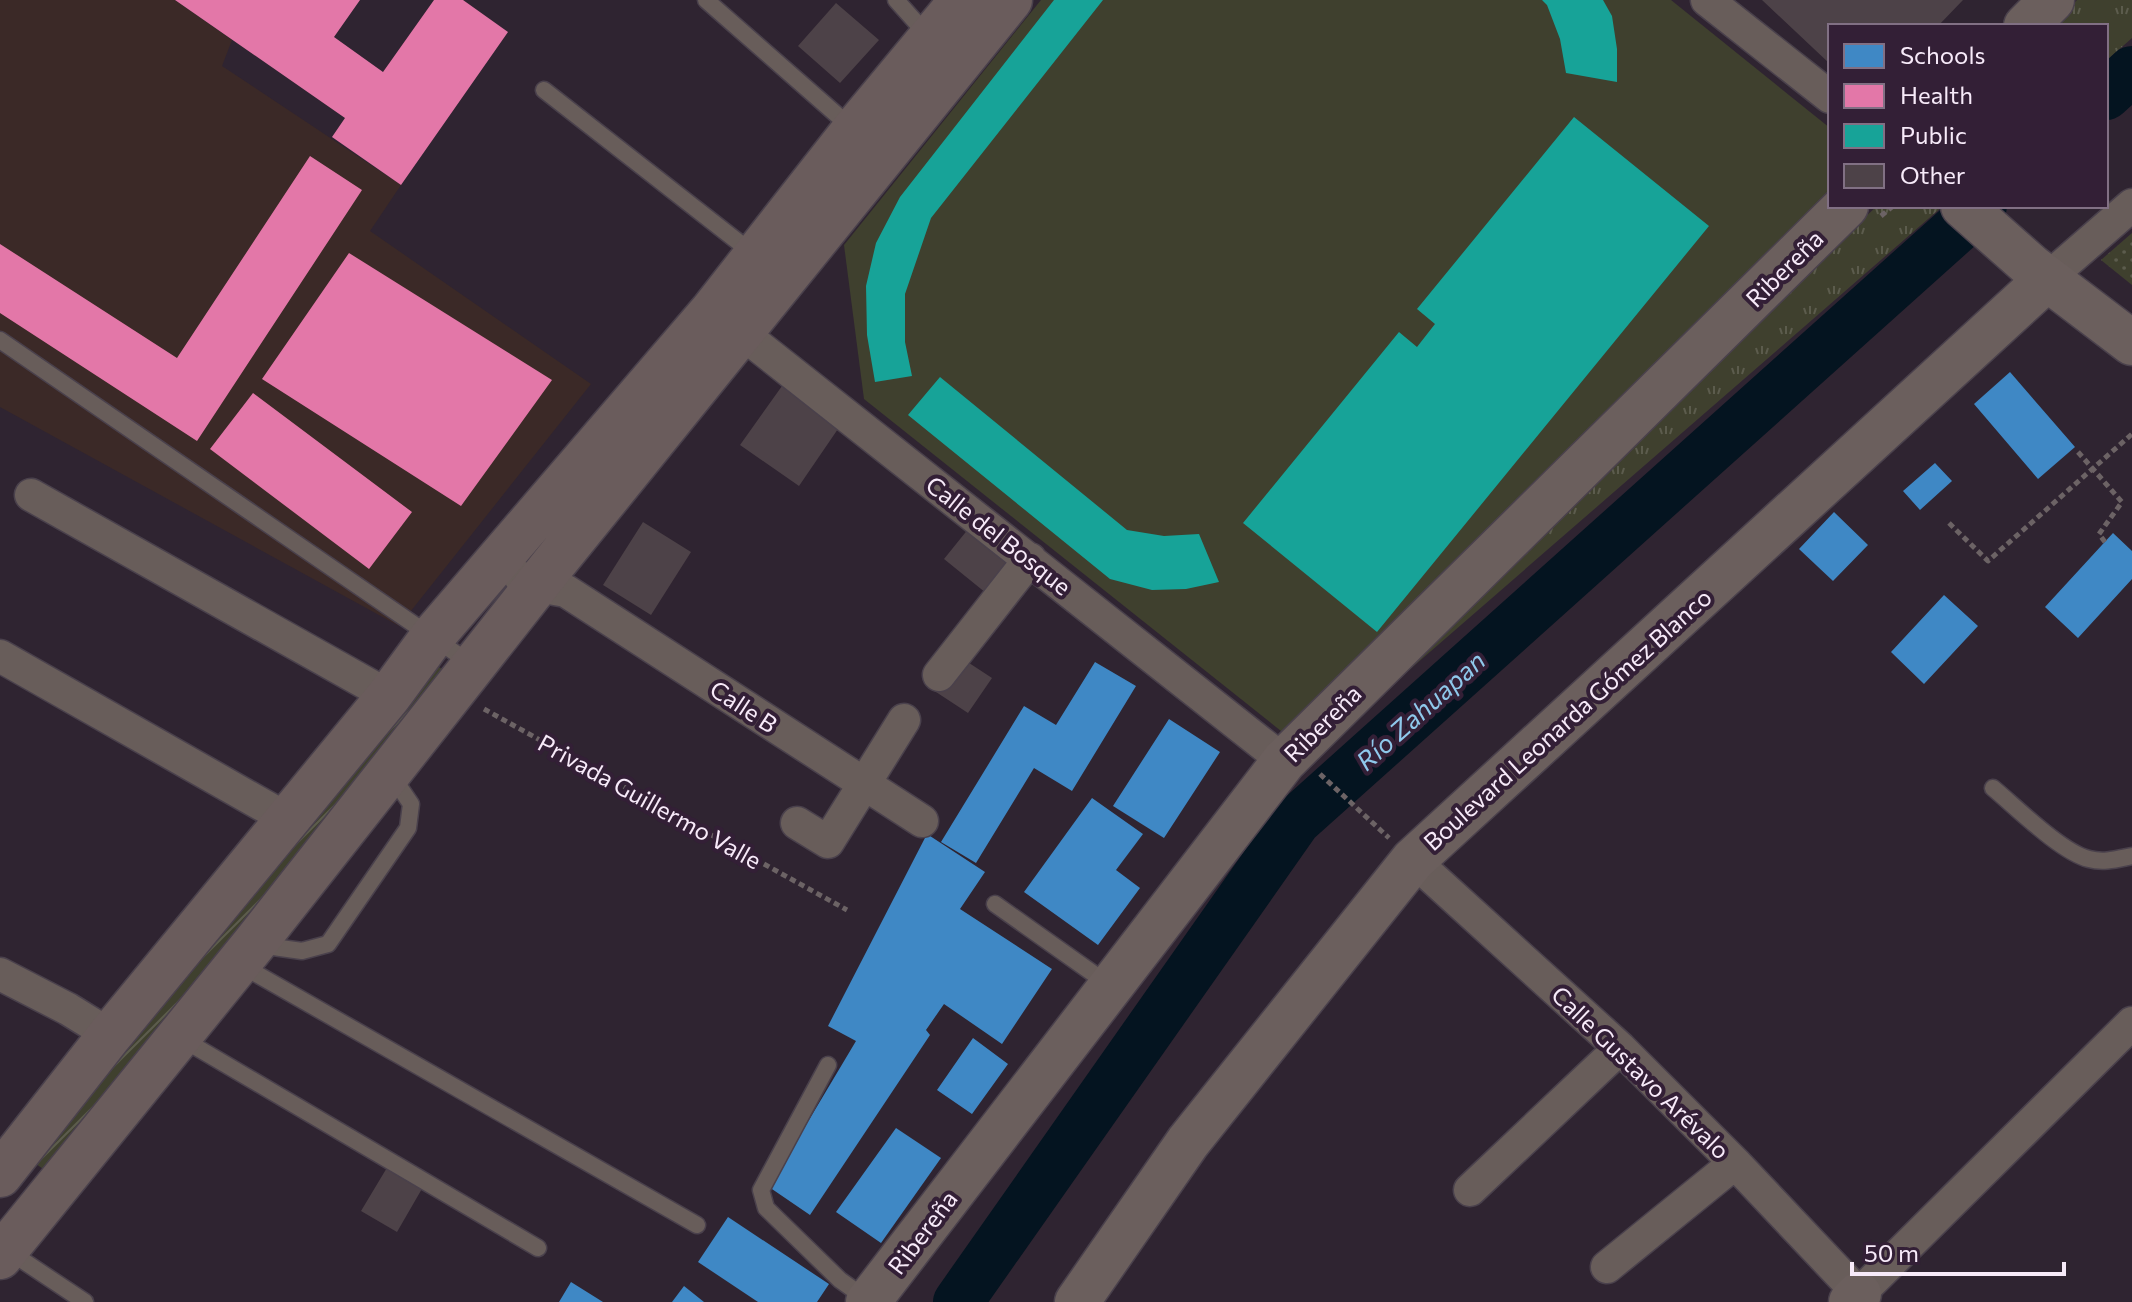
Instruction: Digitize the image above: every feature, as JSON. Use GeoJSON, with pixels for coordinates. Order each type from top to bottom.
{"type":"FeatureCollection","features":[{"type":"Feature","properties":{"kind":"main road"},"geometry":{"type":"LineString","coordinates":[[3,1253],[19,1175],[110,1035],[289,820],[433,636],[507,549],[726,321],[1010,0]]}},
{"type":"Feature","properties":{"kind":"main road"},"geometry":{"type":"LineString","coordinates":[[19,1175],[178,1037],[464,679],[552,581],[726,321],[756,256],[946,13]]}},
{"type":"Feature","properties":{"kind":"street"},"geometry":{"type":"LineString","coordinates":[[1707,0],[1828,95]]}},
{"type":"Feature","properties":{"kind":"street"},"geometry":{"type":"LineString","coordinates":[[2028,24],[2052,0]]}},
{"type":"Feature","properties":{"kind":"street","name":"Boulevard Leonarda Gómez Blanco"},"geometry":{"type":"LineString","coordinates":[[1077,1302],[1188,1142],[1403,851],[2040,273],[2132,205]]}},
{"type":"Feature","properties":{"kind":"street"},"geometry":{"type":"LineString","coordinates":[[1965,208],[2040,273],[2132,343]]}},
{"type":"Feature","properties":{"kind":"street","name":"Ribereña"},"geometry":{"type":"LineString","coordinates":[[869,1301],[1111,985],[1300,766],[1860,215]]}},
{"type":"Feature","properties":{"kind":"street","name":"Calle del Bosque"},"geometry":{"type":"LineString","coordinates":[[726,321],[1300,766]]}},
{"type":"Feature","properties":{"kind":"street"},"geometry":{"type":"LineString","coordinates":[[31,495],[389,696]]}},
{"type":"Feature","properties":{"kind":"street","name":"Calle B"},"geometry":{"type":"LineString","coordinates":[[507,549],[535,549],[546,557],[552,581],[922,821]]}},
{"type":"Feature","properties":{"kind":"street"},"geometry":{"type":"LineString","coordinates":[[939,675],[1030,559]]}},
{"type":"Feature","properties":{"kind":"street"},"geometry":{"type":"LineString","coordinates":[[0,656],[289,820]]}},
{"type":"Feature","properties":{"kind":"street"},"geometry":{"type":"LineString","coordinates":[[797,823],[828,842],[904,720]]}},
{"type":"Feature","properties":{"kind":"street","name":"Calle Gustavo Arévalo"},"geometry":{"type":"LineString","coordinates":[[1403,851],[1620,1048],[1735,1163],[1855,1298]]}},
{"type":"Feature","properties":{"kind":"street"},"geometry":{"type":"LineString","coordinates":[[0,974],[110,1035]]}},
{"type":"Feature","properties":{"kind":"street"},"geometry":{"type":"LineString","coordinates":[[1855,1298],[2132,1023]]}},
{"type":"Feature","properties":{"kind":"street"},"geometry":{"type":"LineString","coordinates":[[1470,1190],[1620,1048]]}},
{"type":"Feature","properties":{"kind":"street"},"geometry":{"type":"LineString","coordinates":[[1607,1267],[1735,1163]]}},
{"type":"Feature","properties":{"kind":"lane"},"geometry":{"type":"LineString","coordinates":[[706,0],[854,130]]}},
{"type":"Feature","properties":{"kind":"lane"},"geometry":{"type":"LineString","coordinates":[[896,0],[946,13]]}},
{"type":"Feature","properties":{"kind":"lane"},"geometry":{"type":"LineString","coordinates":[[544,90],[756,256]]}},
{"type":"Feature","properties":{"kind":"lane"},"geometry":{"type":"LineString","coordinates":[[0,340],[433,636],[464,679]]}},
{"type":"Feature","properties":{"kind":"lane"},"geometry":{"type":"LineString","coordinates":[[246,954],[302,951],[328,944],[408,828],[411,804],[390,773]]}},
{"type":"Feature","properties":{"kind":"lane"},"geometry":{"type":"LineString","coordinates":[[1993,788],[2062,845],[2087,859],[2110,861],[2132,856]]}},
{"type":"Feature","properties":{"kind":"lane"},"geometry":{"type":"LineString","coordinates":[[995,904],[1111,985]]}},
{"type":"Feature","properties":{"kind":"lane"},"geometry":{"type":"LineString","coordinates":[[246,954],[697,1225]]}},
{"type":"Feature","properties":{"kind":"lane"},"geometry":{"type":"LineString","coordinates":[[178,1037],[538,1248]]}},
{"type":"Feature","properties":{"kind":"lane"},"geometry":{"type":"LineString","coordinates":[[828,1065],[761,1190],[766,1208],[840,1280],[869,1301]]}},
{"type":"Feature","properties":{"kind":"lane"},"geometry":{"type":"LineString","coordinates":[[3,1253],[85,1302]]}},
{"type":"Feature","properties":{"kind":"path"},"geometry":{"type":"LineString","coordinates":[[1860,215],[1886,208]]}},
{"type":"Feature","properties":{"kind":"path"},"geometry":{"type":"LineString","coordinates":[[1949,523],[1988,561],[2132,434]]}},
{"type":"Feature","properties":{"kind":"path"},"geometry":{"type":"LineString","coordinates":[[2078,452],[2122,502],[2099,534],[2105,542]]}},
{"type":"Feature","properties":{"kind":"path","name":"Privada Guillermo Valle"},"geometry":{"type":"LineString","coordinates":[[464,679],[847,910]]}},
{"type":"Feature","properties":{"kind":"path"},"geometry":{"type":"LineString","coordinates":[[1300,766],[1403,851]]}},
{"type":"Feature","properties":{"kind":"shaded area"},"geometry":{"type":"Polygon","coordinates":[[[0,0],[175,0],[232,40],[222,66],[401,185],[370,231],[591,384],[399,626],[0,407],[0,0]]]}},
{"type":"Feature","properties":{"kind":"green space"},"geometry":{"type":"Polygon","coordinates":[[[1041,0],[1671,0],[1828,126],[1828,196],[1286,735],[864,399],[844,245],[1041,0]]]}},
{"type":"Feature","properties":{"kind":"green space"},"geometry":{"type":"Polygon","coordinates":[[[2077,0],[2132,0],[2132,38],[2108,59],[2108,24],[2056,24],[2077,0]]]}},
{"type":"Feature","properties":{"kind":"green space"},"geometry":{"type":"Polygon","coordinates":[[[1875,208],[1941,208],[1317,750],[1494,566],[1875,208]]]}},
{"type":"Feature","properties":{"kind":"green space"},"geometry":{"type":"Polygon","coordinates":[[[2132,233],[2132,285],[2101,260],[2132,233]]]}},
{"type":"Feature","properties":{"kind":"green space"},"geometry":{"type":"Polygon","coordinates":[[[427,660],[454,676],[52,1175],[20,1153],[427,660]]]}},
{"type":"Feature","properties":{"kind":"building: Schools"},"geometry":{"type":"Polygon","coordinates":[[[2010,372],[2075,447],[2038,479],[1974,404],[2010,372]]]}},
{"type":"Feature","properties":{"kind":"building: Schools"},"geometry":{"type":"Polygon","coordinates":[[[1935,463],[1952,481],[1920,510],[1903,491],[1935,463]]]}},
{"type":"Feature","properties":{"kind":"building: Schools"},"geometry":{"type":"Polygon","coordinates":[[[1834,512],[1868,545],[1833,581],[1799,549],[1834,512]]]}},
{"type":"Feature","properties":{"kind":"building: Schools"},"geometry":{"type":"Polygon","coordinates":[[[2113,533],[2132,551],[2132,579],[2078,638],[2045,607],[2113,533]]]}},
{"type":"Feature","properties":{"kind":"building: Schools"},"geometry":{"type":"Polygon","coordinates":[[[1944,595],[1978,626],[1924,684],[1891,652],[1944,595]]]}},
{"type":"Feature","properties":{"kind":"building: Schools"},"geometry":{"type":"Polygon","coordinates":[[[1095,662],[1136,686],[1072,791],[1034,768],[976,863],[941,842],[1024,706],[1056,725],[1095,662]]]}},
{"type":"Feature","properties":{"kind":"building: Schools"},"geometry":{"type":"Polygon","coordinates":[[[1169,719],[1220,752],[1164,838],[1113,806],[1169,719]]]}},
{"type":"Feature","properties":{"kind":"building: Schools"},"geometry":{"type":"Polygon","coordinates":[[[1092,798],[1143,834],[1116,870],[1140,888],[1098,945],[1024,892],[1092,798]]]}},
{"type":"Feature","properties":{"kind":"building: Schools"},"geometry":{"type":"Polygon","coordinates":[[[927,834],[985,872],[960,909],[1052,969],[1002,1044],[944,1004],[926,1030],[930,1035],[810,1215],[769,1187],[856,1041],[828,1026],[927,834]]]}},
{"type":"Feature","properties":{"kind":"building: Schools"},"geometry":{"type":"Polygon","coordinates":[[[973,1038],[1008,1064],[972,1114],[937,1090],[973,1038]]]}},
{"type":"Feature","properties":{"kind":"building: Schools"},"geometry":{"type":"Polygon","coordinates":[[[896,1128],[941,1158],[881,1243],[836,1212],[896,1128]]]}},
{"type":"Feature","properties":{"kind":"building: Schools"},"geometry":{"type":"Polygon","coordinates":[[[728,1217],[829,1284],[817,1302],[758,1302],[698,1262],[728,1217]]]}},
{"type":"Feature","properties":{"kind":"building: Schools"},"geometry":{"type":"Polygon","coordinates":[[[571,1282],[603,1302],[559,1302],[571,1282]]]}},
{"type":"Feature","properties":{"kind":"building: Schools"},"geometry":{"type":"Polygon","coordinates":[[[684,1286],[704,1302],[672,1302],[684,1286]]]}},
{"type":"Feature","properties":{"kind":"building: Health"},"geometry":{"type":"Polygon","coordinates":[[[175,0],[360,0],[334,37],[383,72],[434,0],[463,0],[508,32],[401,185],[332,137],[345,118],[175,0]]]}},
{"type":"Feature","properties":{"kind":"building: Health"},"geometry":{"type":"Polygon","coordinates":[[[310,156],[362,190],[197,441],[0,313],[0,244],[177,358],[310,156]]]}},
{"type":"Feature","properties":{"kind":"building: Health"},"geometry":{"type":"Polygon","coordinates":[[[349,253],[552,380],[461,506],[262,379],[349,253]]]}},
{"type":"Feature","properties":{"kind":"building: Health"},"geometry":{"type":"Polygon","coordinates":[[[253,393],[412,512],[369,569],[210,449],[253,393]]]}},
{"type":"Feature","properties":{"kind":"building: Public"},"geometry":{"type":"Polygon","coordinates":[[[1054,0],[1103,0],[931,218],[905,294],[905,342],[912,376],[875,382],[867,335],[866,286],[876,243],[900,197],[1054,0]]]}},
{"type":"Feature","properties":{"kind":"building: Public"},"geometry":{"type":"Polygon","coordinates":[[[1542,0],[1603,0],[1612,16],[1617,49],[1617,82],[1566,73],[1560,39],[1547,5],[1542,0]]]}},
{"type":"Feature","properties":{"kind":"building: Public"},"geometry":{"type":"Polygon","coordinates":[[[1574,117],[1709,226],[1377,632],[1243,523],[1399,332],[1417,347],[1435,324],[1417,309],[1574,117]]]}},
{"type":"Feature","properties":{"kind":"building: Public"},"geometry":{"type":"Polygon","coordinates":[[[940,377],[1127,530],[1164,536],[1199,534],[1219,582],[1186,589],[1152,590],[1110,579],[908,415],[940,377]]]}},
{"type":"Feature","properties":{"kind":"building: Other"},"geometry":{"type":"Polygon","coordinates":[[[1762,0],[1963,0],[1940,24],[1828,24],[1828,62],[1762,0]]]}},
{"type":"Feature","properties":{"kind":"building: Other"},"geometry":{"type":"Polygon","coordinates":[[[836,3],[879,40],[840,83],[798,46],[836,3]]]}},
{"type":"Feature","properties":{"kind":"building: Other"},"geometry":{"type":"Polygon","coordinates":[[[782,386],[840,426],[799,486],[740,445],[782,386]]]}},
{"type":"Feature","properties":{"kind":"building: Other"},"geometry":{"type":"Polygon","coordinates":[[[643,522],[691,552],[651,615],[603,585],[643,522]]]}},
{"type":"Feature","properties":{"kind":"building: Other"},"geometry":{"type":"Polygon","coordinates":[[[969,528],[1011,562],[986,593],[944,559],[969,528]]]}},
{"type":"Feature","properties":{"kind":"building: Other"},"geometry":{"type":"Polygon","coordinates":[[[960,657],[992,678],[968,713],[936,692],[960,657]]]}},
{"type":"Feature","properties":{"kind":"building: Other"},"geometry":{"type":"Polygon","coordinates":[[[388,1166],[423,1187],[397,1232],[361,1211],[388,1166]]]}},
{"type":"Feature","properties":{"kind":"waterway","name":"Río Zahuapan"},"geometry":{"type":"LineString","coordinates":[[2108,93],[2132,71]]}},
{"type":"Feature","properties":{"kind":"waterway","name":"Río Zahuapan"},"geometry":{"type":"LineString","coordinates":[[958,1302],[1296,821],[1980,208]]}}]}
